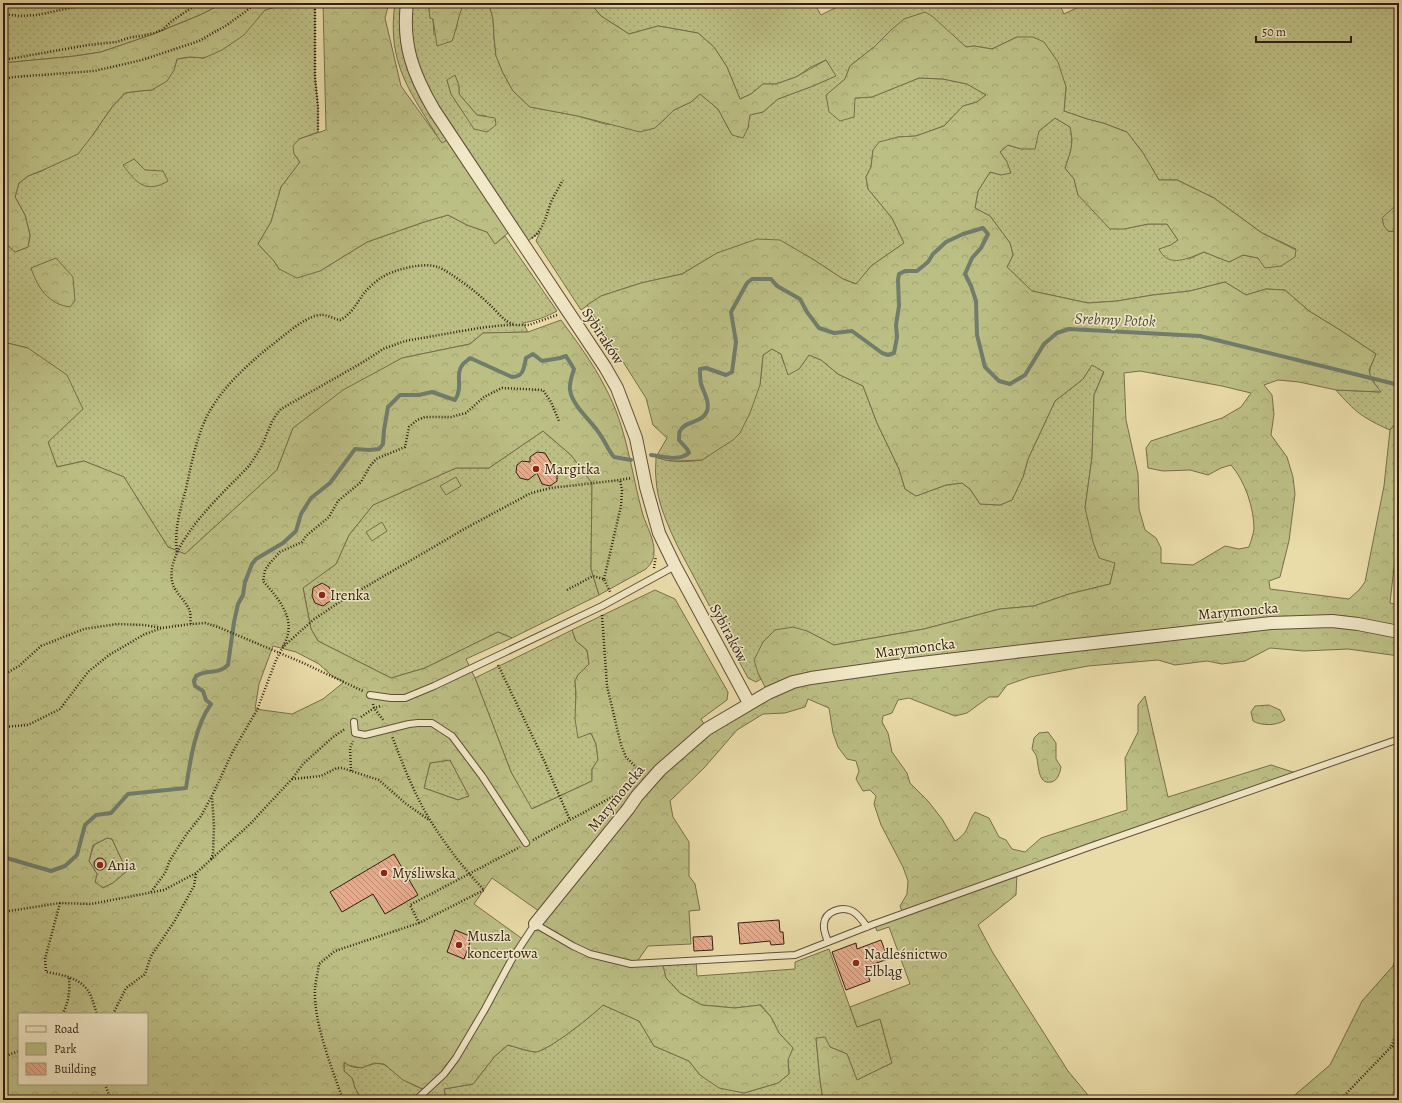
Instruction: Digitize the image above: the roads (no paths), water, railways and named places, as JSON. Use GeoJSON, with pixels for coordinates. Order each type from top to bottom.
{"type":"FeatureCollection","features":[{"type":"Feature","properties":{"kind":"street","name":"Sybiraków"},"geometry":{"type":"LineString","coordinates":[[407,3],[405,22],[406,43],[416,78],[434,110],[605,367],[617,388],[636,438],[655,522],[675,566],[749,703]]}},
{"type":"Feature","properties":{"kind":"street","name":"Marymoncka"},"geometry":{"type":"LineString","coordinates":[[535,924],[650,780],[707,729],[749,703],[780,687],[811,678],[896,666],[1168,634],[1271,624],[1332,621],[1358,624],[1399,632]]}},
{"type":"Feature","properties":{"kind":"lane"},"geometry":{"type":"LineString","coordinates":[[370,695],[405,698],[434,686],[602,606],[675,566]]}},
{"type":"Feature","properties":{"kind":"lane"},"geometry":{"type":"LineString","coordinates":[[354,722],[355,733],[365,734],[418,722],[432,723],[452,736],[482,776],[526,843]]}},
{"type":"Feature","properties":{"kind":"lane"},"geometry":{"type":"LineString","coordinates":[[416,1100],[444,1074],[456,1058],[512,959],[535,924],[590,954],[631,964],[795,955],[867,927],[1399,739]]}},
{"type":"Feature","properties":{"kind":"lane"},"geometry":{"type":"LineString","coordinates":[[828,942],[824,922],[829,914],[837,910],[846,909],[852,911],[861,918],[867,927]]}},
{"type":"Feature","properties":{"kind":"waterway","name":"Srebrny Potok"},"geometry":{"type":"LineString","coordinates":[[651,455],[676,458],[685,456],[689,453],[679,440],[680,431],[686,425],[705,415],[708,408],[701,384],[700,369],[706,368],[726,375],[732,372],[736,342],[731,312],[747,283],[752,279],[771,279],[777,286],[800,299],[807,312],[819,328],[834,333],[852,331],[882,353],[888,355],[894,353],[897,337],[896,325],[899,306],[899,274],[905,271],[917,271],[928,262],[933,254],[946,242],[963,234],[983,228],[988,234],[981,248],[972,258],[965,274],[976,301],[977,335],[985,367],[999,381],[1010,384],[1025,375],[1044,344],[1057,333],[1069,329],[1200,336],[1399,385]]}},
{"type":"Feature","properties":{"kind":"waterway","name":"Srebrny Potok"},"geometry":{"type":"LineString","coordinates":[[3,857],[51,871],[65,866],[77,855],[85,825],[96,815],[111,813],[128,794],[186,788],[191,756],[197,733],[205,713],[211,704],[206,700],[203,691],[195,686],[194,681],[196,676],[205,672],[220,670],[228,665],[238,604],[243,595],[245,582],[252,564],[256,559],[283,543],[296,531],[301,514],[311,498],[330,483],[355,449],[379,449],[383,444],[388,407],[400,395],[419,395],[432,392],[455,400],[459,390],[460,368],[470,358],[512,377],[516,377],[523,371],[526,358],[533,354],[542,361],[566,356],[574,369],[570,390],[575,402],[603,439],[614,457],[631,460]]}},
{"type":"Feature","properties":{"kind":"place","name":"Margitka"},"geometry":{"type":"Point","coordinates":[536,469]}},
{"type":"Feature","properties":{"kind":"place","name":"Irenka"},"geometry":{"type":"Point","coordinates":[322,595]}},
{"type":"Feature","properties":{"kind":"place","name":"Ania"},"geometry":{"type":"Point","coordinates":[100,865]}},
{"type":"Feature","properties":{"kind":"place","name":"Myśliwska"},"geometry":{"type":"Point","coordinates":[384,873]}},
{"type":"Feature","properties":{"kind":"place","name":"Muszla koncertowa"},"geometry":{"type":"Point","coordinates":[459,945]}},
{"type":"Feature","properties":{"kind":"place","name":"Nadleśnictwo Elbląg"},"geometry":{"type":"Point","coordinates":[856,963]}}]}
